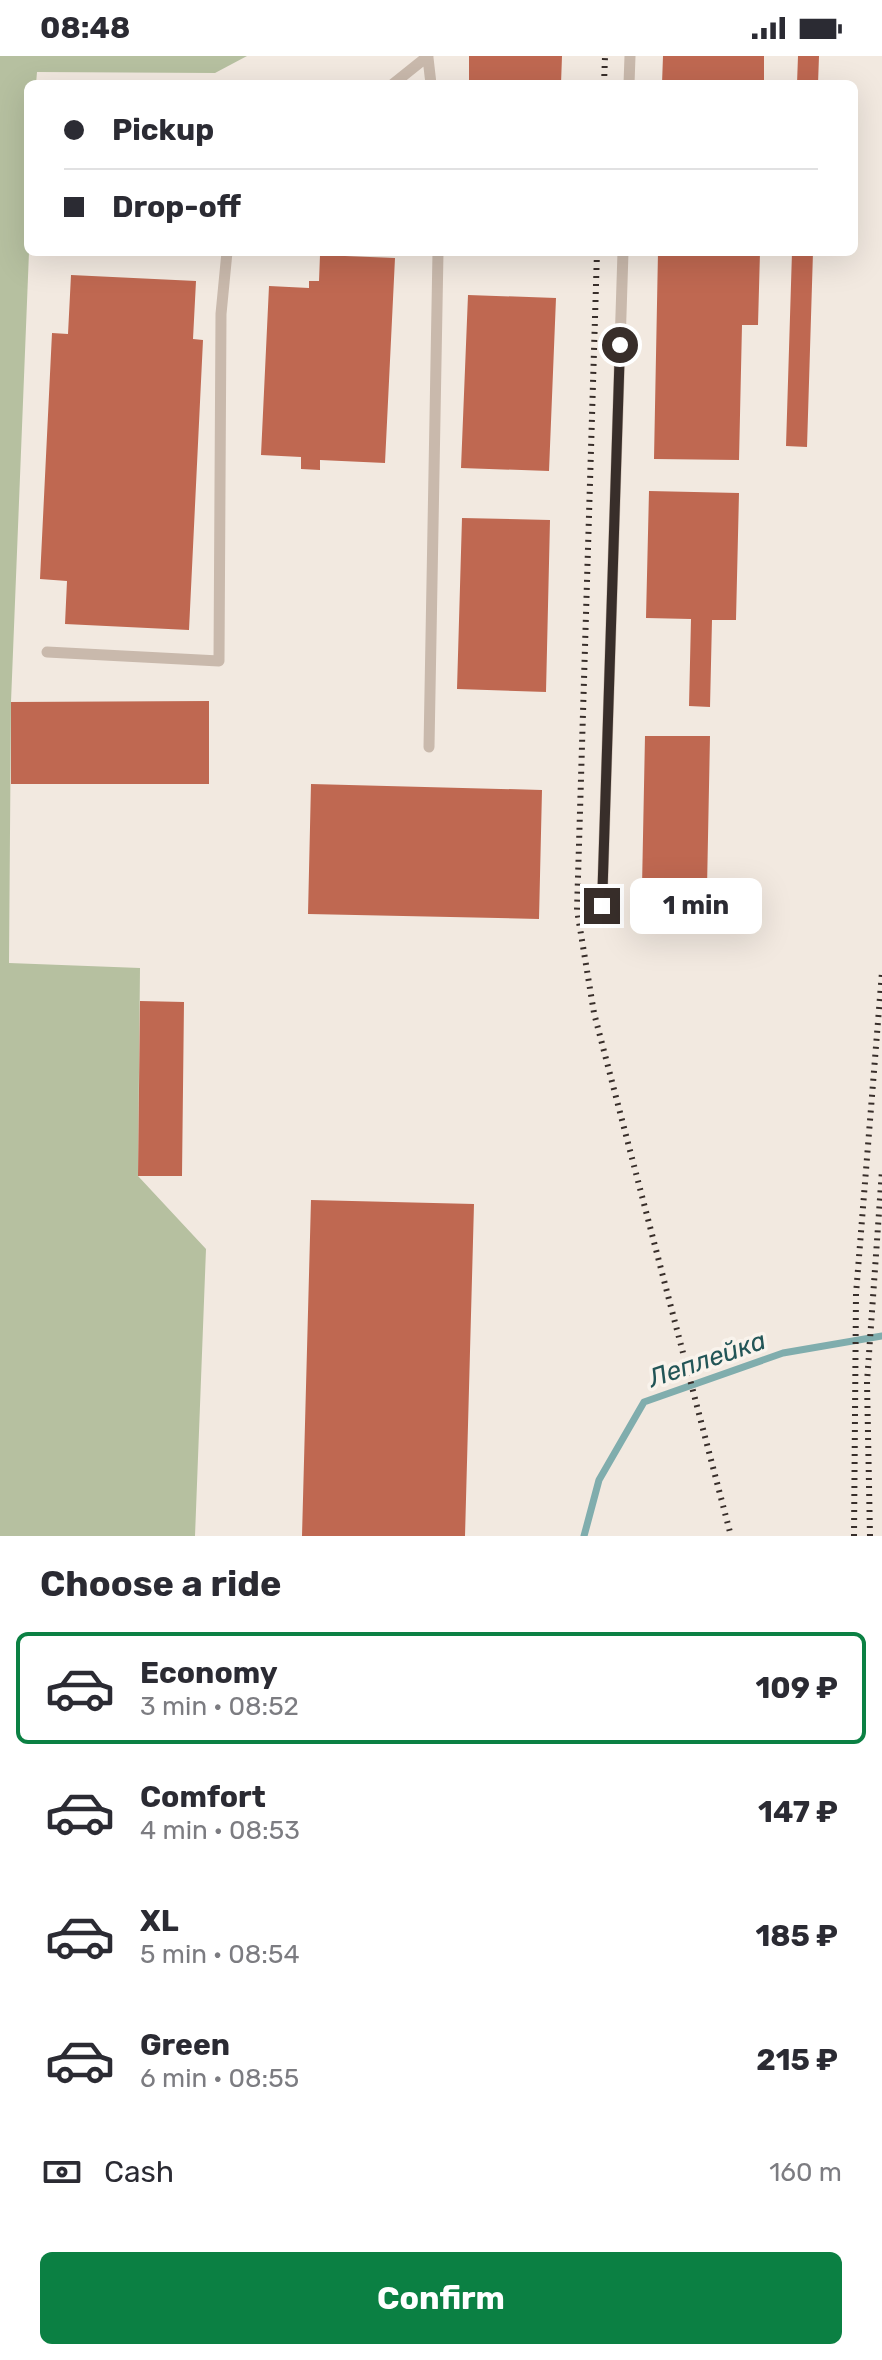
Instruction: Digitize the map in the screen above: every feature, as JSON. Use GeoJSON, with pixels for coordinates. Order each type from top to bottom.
{"type":"FeatureCollection","features":[{"type":"Feature","properties":{"kind":"lane"},"geometry":{"type":"LineString","coordinates":[[629,80],[630,56]]}},
{"type":"Feature","properties":{"kind":"lane"},"geometry":{"type":"LineString","coordinates":[[398,80],[428,57]]}},
{"type":"Feature","properties":{"kind":"lane"},"geometry":{"type":"LineString","coordinates":[[428,57],[431,80]]}},
{"type":"Feature","properties":{"kind":"lane"},"geometry":{"type":"LineString","coordinates":[[47,652],[219,661],[221,314],[227,256]]}},
{"type":"Feature","properties":{"kind":"lane"},"geometry":{"type":"LineString","coordinates":[[429,747],[438,256]]}},
{"type":"Feature","properties":{"kind":"lane"},"geometry":{"type":"LineString","coordinates":[[602,906],[623,256]]}},
{"type":"Feature","properties":{"kind":"green space"},"geometry":{"type":"Polygon","coordinates":[[[0,56],[247,56],[215,73],[37,72],[36,80],[24,80],[24,256],[29,256],[11,702],[9,963],[140,968],[138,1176],[206,1249],[195,1536],[0,1536],[0,56]]]}},
{"type":"Feature","properties":{"kind":"building"},"geometry":{"type":"Polygon","coordinates":[[[469,56],[562,56],[561,80],[469,80],[469,56]]]}},
{"type":"Feature","properties":{"kind":"building"},"geometry":{"type":"Polygon","coordinates":[[[663,56],[764,56],[764,80],[662,80],[663,56]]]}},
{"type":"Feature","properties":{"kind":"building"},"geometry":{"type":"Polygon","coordinates":[[[798,56],[819,56],[818,80],[797,80],[798,56]]]}},
{"type":"Feature","properties":{"kind":"building"},"geometry":{"type":"Polygon","coordinates":[[[320,256],[395,258],[385,463],[320,460],[320,470],[301,469],[301,457],[261,455],[269,286],[309,288],[309,281],[319,281],[320,256]]]}},
{"type":"Feature","properties":{"kind":"building"},"geometry":{"type":"Polygon","coordinates":[[[658,256],[760,256],[758,325],[742,325],[739,460],[654,459],[658,256]]]}},
{"type":"Feature","properties":{"kind":"building"},"geometry":{"type":"Polygon","coordinates":[[[792,256],[813,256],[807,447],[786,446],[792,256]]]}},
{"type":"Feature","properties":{"kind":"building"},"geometry":{"type":"Polygon","coordinates":[[[71,275],[196,281],[193,339],[203,340],[189,630],[65,624],[67,581],[40,579],[52,333],[68,334],[71,275]]]}},
{"type":"Feature","properties":{"kind":"building"},"geometry":{"type":"Polygon","coordinates":[[[468,295],[556,298],[549,471],[461,468],[468,295]]]}},
{"type":"Feature","properties":{"kind":"building"},"geometry":{"type":"Polygon","coordinates":[[[649,491],[739,493],[736,620],[712,620],[710,707],[689,706],[691,619],[646,618],[649,491]]]}},
{"type":"Feature","properties":{"kind":"building"},"geometry":{"type":"Polygon","coordinates":[[[462,518],[550,520],[546,692],[457,689],[462,518]]]}},
{"type":"Feature","properties":{"kind":"building"},"geometry":{"type":"Polygon","coordinates":[[[209,701],[209,784],[11,784],[11,702],[209,701]]]}},
{"type":"Feature","properties":{"kind":"building"},"geometry":{"type":"Polygon","coordinates":[[[645,736],[710,736],[707,888],[686,887],[685,919],[662,918],[662,887],[642,887],[645,736]]]}},
{"type":"Feature","properties":{"kind":"building"},"geometry":{"type":"Polygon","coordinates":[[[311,784],[542,790],[539,919],[308,914],[311,784]]]}},
{"type":"Feature","properties":{"kind":"building"},"geometry":{"type":"Polygon","coordinates":[[[140,1001],[184,1002],[182,1176],[138,1176],[140,1001]]]}},
{"type":"Feature","properties":{"kind":"building"},"geometry":{"type":"Polygon","coordinates":[[[311,1200],[474,1204],[465,1536],[302,1536],[311,1200]]]}},
{"type":"Feature","properties":{"kind":"waterway","name":"Леплейка"},"geometry":{"type":"LineString","coordinates":[[584,1536],[599,1480],[644,1402],[783,1353],[882,1336]]}},
{"type":"Feature","properties":{"kind":"railway"},"geometry":{"type":"LineString","coordinates":[[604,80],[605,57]]}},
{"type":"Feature","properties":{"kind":"railway"},"geometry":{"type":"LineString","coordinates":[[597,256],[577,910],[594,1013],[731,1536]]}},
{"type":"Feature","properties":{"kind":"railway"},"geometry":{"type":"LineString","coordinates":[[854,1536],[856,1294],[882,972]]}},
{"type":"Feature","properties":{"kind":"railway"},"geometry":{"type":"LineString","coordinates":[[870,1536],[867,1382],[882,1170]]}},
{"type":"Feature","properties":{"kind":"route"},"geometry":{"type":"LineString","coordinates":[[602,906],[620,345]]}}]}
